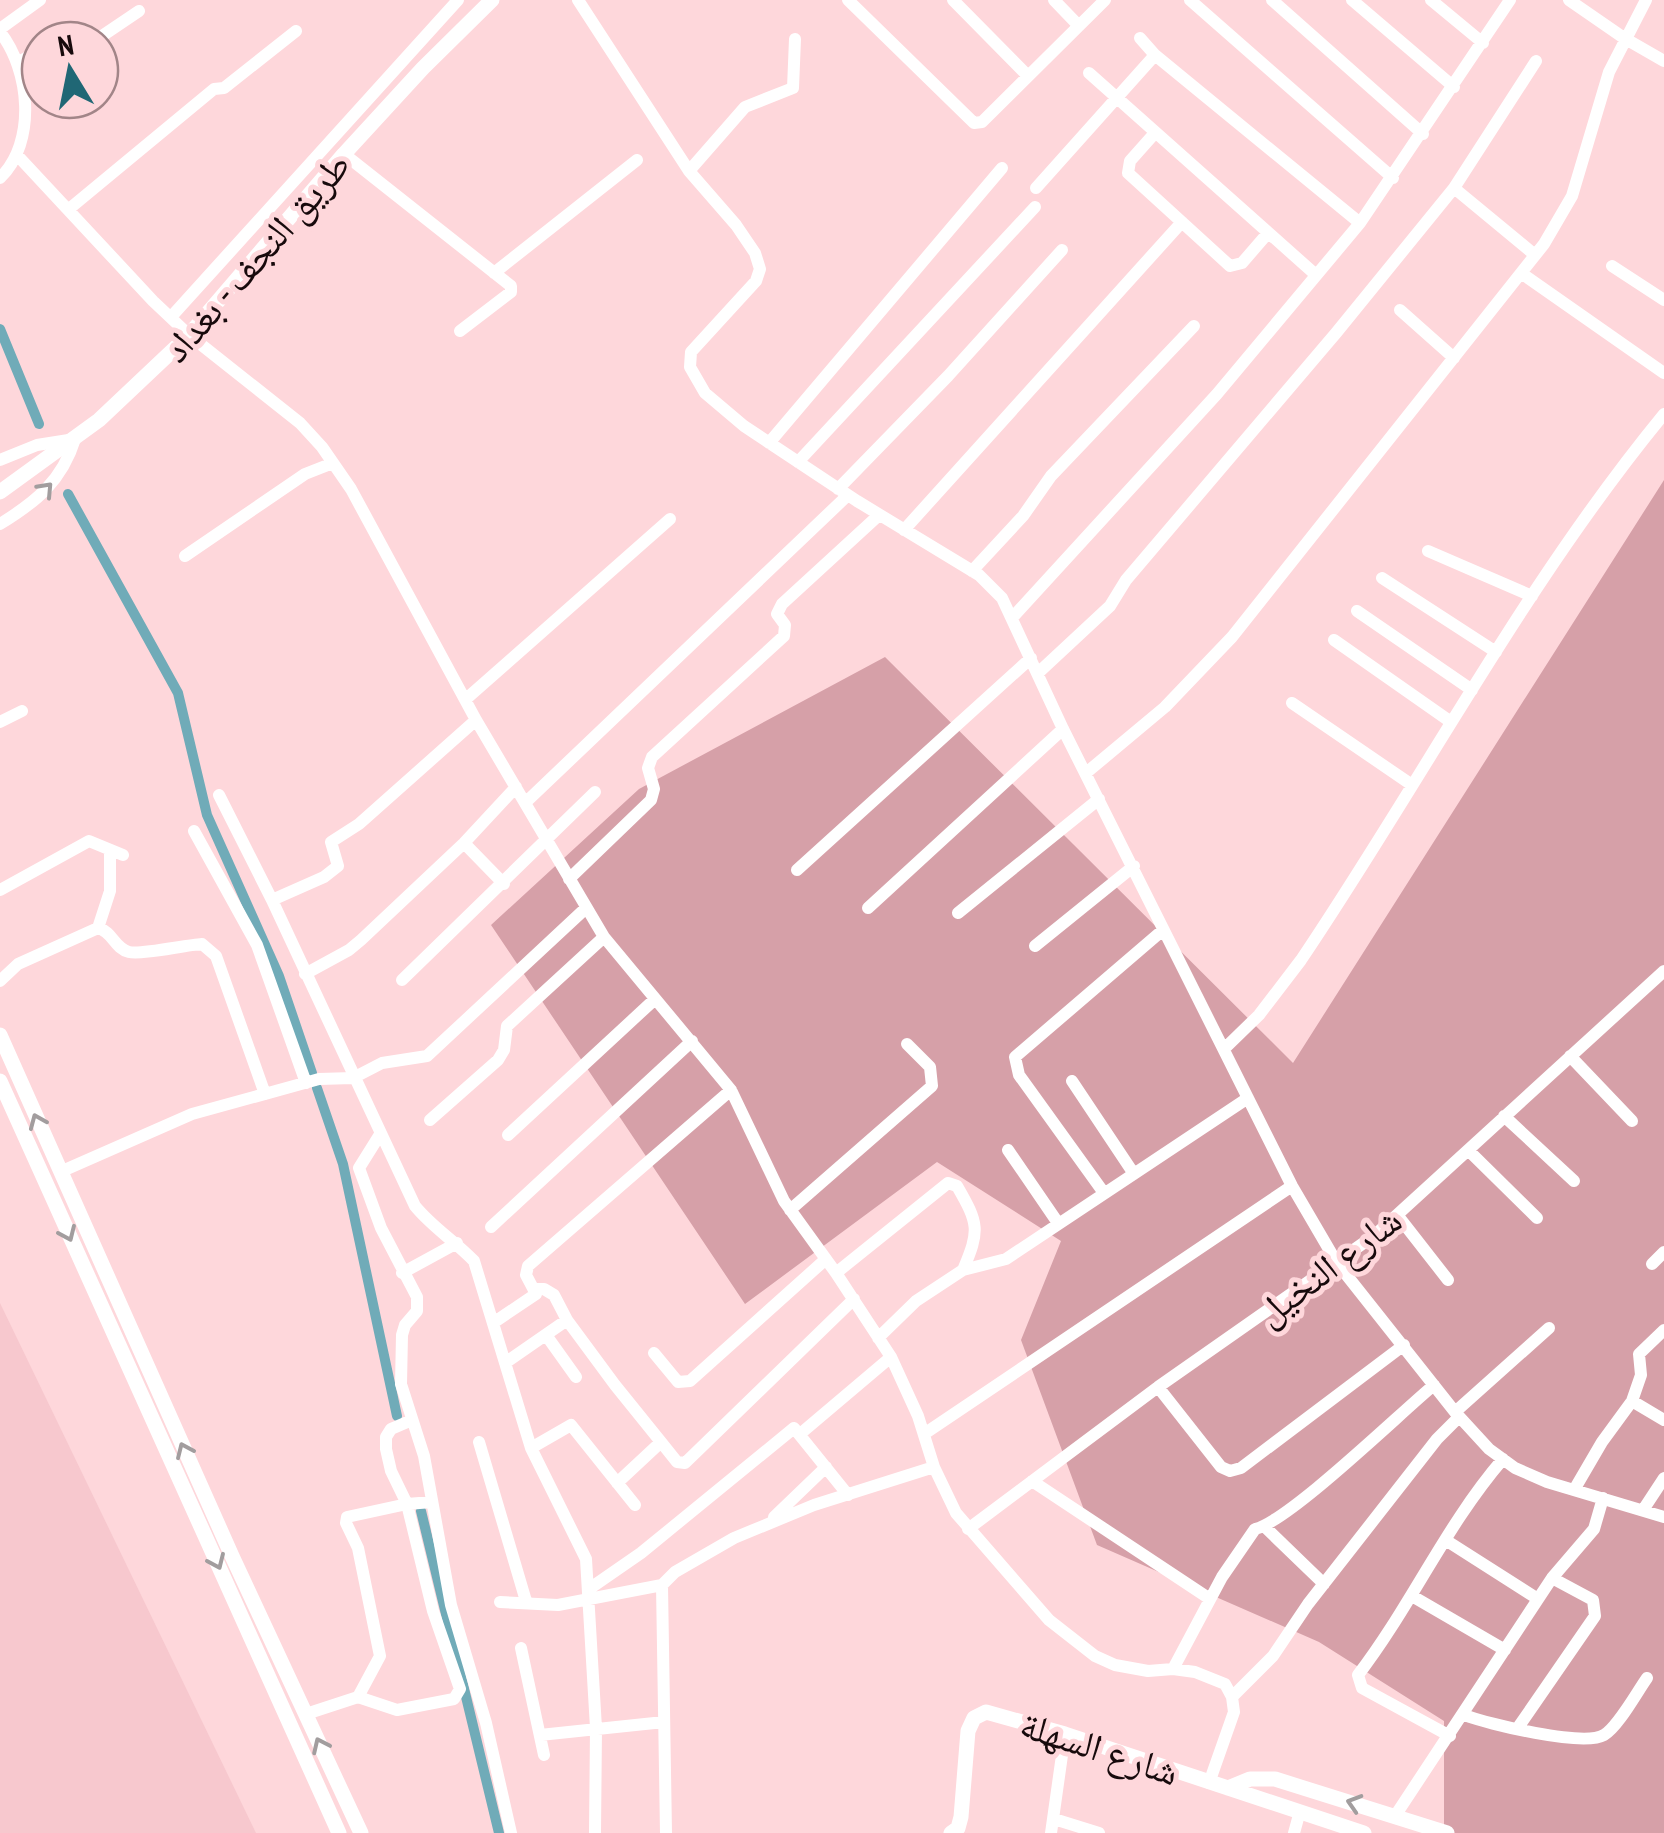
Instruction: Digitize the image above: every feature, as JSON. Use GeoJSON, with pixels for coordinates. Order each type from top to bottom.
{"type":"FeatureCollection","features":[{"type":"Feature","properties":{"kind":"main road","name":"طريق النجف - بغداد"},"geometry":{"type":"LineString","coordinates":[[0,492],[75,439],[190,335],[344,154],[492,0]]}},
{"type":"Feature","properties":{"kind":"main road"},"geometry":{"type":"LineString","coordinates":[[0,1035],[362,1833]]}},
{"type":"Feature","properties":{"kind":"main road"},"geometry":{"type":"LineString","coordinates":[[0,1081],[339,1833]]}},
{"type":"Feature","properties":{"kind":"main road","name":"شارع السهلة"},"geometry":{"type":"LineString","coordinates":[[957,1832],[968,1731],[974,1718],[986,1712],[1065,1734],[1364,1833]]}},
{"type":"Feature","properties":{"kind":"main road","name":"شارع السهلة"},"geometry":{"type":"LineString","coordinates":[[1228,1788],[1250,1779],[1275,1778],[1447,1833]]}},
{"type":"Feature","properties":{"kind":"street"},"geometry":{"type":"LineString","coordinates":[[0,178],[17,156],[23,132],[23,88],[19,62],[0,31],[40,0]]}},
{"type":"Feature","properties":{"kind":"street"},"geometry":{"type":"LineString","coordinates":[[171,317],[458,0]]}},
{"type":"Feature","properties":{"kind":"street"},"geometry":{"type":"LineString","coordinates":[[578,0],[689,171],[736,224],[756,254],[760,269],[756,281],[691,352],[690,367],[705,394],[769,443],[972,572],[1002,598],[1163,930],[1292,1186],[1337,1263],[1457,1415],[1503,1460],[1546,1482],[1664,1518]]}},
{"type":"Feature","properties":{"kind":"street"},"geometry":{"type":"LineString","coordinates":[[848,0],[974,124],[982,122],[1105,0]]}},
{"type":"Feature","properties":{"kind":"street"},"geometry":{"type":"LineString","coordinates":[[954,0],[1028,76]]}},
{"type":"Feature","properties":{"kind":"street"},"geometry":{"type":"LineString","coordinates":[[1054,0],[1079,26]]}},
{"type":"Feature","properties":{"kind":"street"},"geometry":{"type":"LineString","coordinates":[[1190,0],[1393,178]]}},
{"type":"Feature","properties":{"kind":"street"},"geometry":{"type":"LineString","coordinates":[[1272,0],[1423,134]]}},
{"type":"Feature","properties":{"kind":"street"},"geometry":{"type":"LineString","coordinates":[[1352,0],[1454,87]]}},
{"type":"Feature","properties":{"kind":"street"},"geometry":{"type":"LineString","coordinates":[[1430,0],[1483,44]]}},
{"type":"Feature","properties":{"kind":"street"},"geometry":{"type":"LineString","coordinates":[[1012,618],[1217,394],[1360,223],[1510,0]]}},
{"type":"Feature","properties":{"kind":"street"},"geometry":{"type":"LineString","coordinates":[[1569,0],[1664,61]]}},
{"type":"Feature","properties":{"kind":"street"},"geometry":{"type":"LineString","coordinates":[[1086,773],[1147,724],[1216,655],[1536,255],[1572,196],[1603,89],[1624,38],[1646,0]]}},
{"type":"Feature","properties":{"kind":"street"},"geometry":{"type":"LineString","coordinates":[[120,24],[139,11]]}},
{"type":"Feature","properties":{"kind":"street"},"geometry":{"type":"LineString","coordinates":[[69,210],[214,89],[224,88],[296,31]]}},
{"type":"Feature","properties":{"kind":"street"},"geometry":{"type":"LineString","coordinates":[[1140,38],[1155,55],[1360,223]]}},
{"type":"Feature","properties":{"kind":"street"},"geometry":{"type":"LineString","coordinates":[[689,171],[745,107],[793,88],[796,40]]}},
{"type":"Feature","properties":{"kind":"street"},"geometry":{"type":"LineString","coordinates":[[1036,188],[1155,55]]}},
{"type":"Feature","properties":{"kind":"street"},"geometry":{"type":"LineString","coordinates":[[1038,673],[1110,606],[1126,580],[1336,334],[1454,188],[1536,61]]}},
{"type":"Feature","properties":{"kind":"street"},"geometry":{"type":"LineString","coordinates":[[1089,73],[1316,274]]}},
{"type":"Feature","properties":{"kind":"street"},"geometry":{"type":"LineString","coordinates":[[1154,134],[1130,161],[1128,173],[1230,266],[1242,263],[1268,233]]}},
{"type":"Feature","properties":{"kind":"street"},"geometry":{"type":"LineString","coordinates":[[344,154],[511,286],[512,291],[460,331]]}},
{"type":"Feature","properties":{"kind":"street"},"geometry":{"type":"LineString","coordinates":[[17,156],[171,317],[300,422],[333,463],[586,908],[654,1000],[731,1090],[773,1182],[891,1357],[947,1497],[968,1529],[1049,1620],[1095,1656],[1148,1672],[1173,1669],[1225,1684],[1234,1712],[1209,1783]]}},
{"type":"Feature","properties":{"kind":"street"},"geometry":{"type":"LineString","coordinates":[[494,273],[638,160]]}},
{"type":"Feature","properties":{"kind":"street"},"geometry":{"type":"LineString","coordinates":[[769,443],[1002,168]]}},
{"type":"Feature","properties":{"kind":"street"},"geometry":{"type":"LineString","coordinates":[[1454,188],[1536,255]]}},
{"type":"Feature","properties":{"kind":"street"},"geometry":{"type":"LineString","coordinates":[[798,462],[1035,207]]}},
{"type":"Feature","properties":{"kind":"street"},"geometry":{"type":"LineString","coordinates":[[904,530],[1182,222]]}},
{"type":"Feature","properties":{"kind":"street"},"geometry":{"type":"LineString","coordinates":[[525,803],[843,492],[1062,250]]}},
{"type":"Feature","properties":{"kind":"street"},"geometry":{"type":"LineString","coordinates":[[1612,266],[1664,300]]}},
{"type":"Feature","properties":{"kind":"street"},"geometry":{"type":"LineString","coordinates":[[1521,273],[1664,373]]}},
{"type":"Feature","properties":{"kind":"street"},"geometry":{"type":"LineString","coordinates":[[1400,310],[1454,358]]}},
{"type":"Feature","properties":{"kind":"street"},"geometry":{"type":"LineString","coordinates":[[972,572],[1023,516],[1051,476],[1194,326]]}},
{"type":"Feature","properties":{"kind":"street"},"geometry":{"type":"LineString","coordinates":[[1224,1049],[1258,1015],[1301,960],[1532,596],[1664,414]]}},
{"type":"Feature","properties":{"kind":"street"},"geometry":{"type":"LineString","coordinates":[[0,460],[37,445],[75,439],[66,464],[51,486],[32,504],[0,524]]}},
{"type":"Feature","properties":{"kind":"street"},"geometry":{"type":"LineString","coordinates":[[185,556],[305,474],[333,463]]}},
{"type":"Feature","properties":{"kind":"street"},"geometry":{"type":"LineString","coordinates":[[569,879],[651,800],[654,789],[648,768],[652,757],[784,636],[785,624],[776,614],[782,604],[880,515]]}},
{"type":"Feature","properties":{"kind":"street"},"geometry":{"type":"LineString","coordinates":[[466,699],[670,519]]}},
{"type":"Feature","properties":{"kind":"street"},"geometry":{"type":"LineString","coordinates":[[1428,551],[1532,596]]}},
{"type":"Feature","properties":{"kind":"street"},"geometry":{"type":"LineString","coordinates":[[1382,578],[1496,652]]}},
{"type":"Feature","properties":{"kind":"street"},"geometry":{"type":"LineString","coordinates":[[1357,610],[1472,690]]}},
{"type":"Feature","properties":{"kind":"street"},"geometry":{"type":"LineString","coordinates":[[1334,640],[1451,722]]}},
{"type":"Feature","properties":{"kind":"street"},"geometry":{"type":"LineString","coordinates":[[797,870],[1031,658]]}},
{"type":"Feature","properties":{"kind":"street"},"geometry":{"type":"LineString","coordinates":[[1292,703],[1412,785]]}},
{"type":"Feature","properties":{"kind":"street"},"geometry":{"type":"LineString","coordinates":[[0,722],[22,711]]}},
{"type":"Feature","properties":{"kind":"street"},"geometry":{"type":"LineString","coordinates":[[272,900],[338,866],[332,842],[359,824],[476,720]]}},
{"type":"Feature","properties":{"kind":"street"},"geometry":{"type":"LineString","coordinates":[[868,908],[1063,729]]}},
{"type":"Feature","properties":{"kind":"street"},"geometry":{"type":"LineString","coordinates":[[305,974],[349,950],[464,843],[516,786]]}},
{"type":"Feature","properties":{"kind":"street"},"geometry":{"type":"LineString","coordinates":[[402,980],[596,792]]}},
{"type":"Feature","properties":{"kind":"street"},"geometry":{"type":"LineString","coordinates":[[218,794],[272,900],[414,1206],[434,1230],[457,1243],[474,1261],[532,1448],[586,1559],[596,1728],[596,1833]]}},
{"type":"Feature","properties":{"kind":"street"},"geometry":{"type":"LineString","coordinates":[[958,913],[1100,799]]}},
{"type":"Feature","properties":{"kind":"street"},"geometry":{"type":"LineString","coordinates":[[194,831],[257,945],[306,1083]]}},
{"type":"Feature","properties":{"kind":"street"},"geometry":{"type":"LineString","coordinates":[[0,890],[90,841],[117,852],[98,928]]}},
{"type":"Feature","properties":{"kind":"street"},"geometry":{"type":"LineString","coordinates":[[464,843],[504,884]]}},
{"type":"Feature","properties":{"kind":"street"},"geometry":{"type":"LineString","coordinates":[[1035,946],[1134,866]]}},
{"type":"Feature","properties":{"kind":"street"},"geometry":{"type":"LineString","coordinates":[[60,1172],[192,1114],[306,1083],[353,1078],[382,1062],[427,1056],[586,908]]}},
{"type":"Feature","properties":{"kind":"street"},"geometry":{"type":"LineString","coordinates":[[0,980],[18,964],[98,928],[109,931],[122,949],[132,953],[202,944],[216,956],[265,1094]]}},
{"type":"Feature","properties":{"kind":"street"},"geometry":{"type":"LineString","coordinates":[[1104,1194],[1019,1075],[1014,1057],[1163,930]]}},
{"type":"Feature","properties":{"kind":"street"},"geometry":{"type":"LineString","coordinates":[[430,1120],[498,1060],[504,1050],[507,1026],[604,936]]}},
{"type":"Feature","properties":{"kind":"street","name":"شارع النخيل"},"geometry":{"type":"LineString","coordinates":[[968,1529],[1398,1216],[1664,972]]}},
{"type":"Feature","properties":{"kind":"street"},"geometry":{"type":"LineString","coordinates":[[508,1135],[654,1000]]}},
{"type":"Feature","properties":{"kind":"street"},"geometry":{"type":"LineString","coordinates":[[491,1227],[692,1040]]}},
{"type":"Feature","properties":{"kind":"street"},"geometry":{"type":"LineString","coordinates":[[790,1210],[932,1086],[930,1067],[907,1044]]}},
{"type":"Feature","properties":{"kind":"street"},"geometry":{"type":"LineString","coordinates":[[1570,1056],[1632,1121]]}},
{"type":"Feature","properties":{"kind":"street"},"geometry":{"type":"LineString","coordinates":[[1072,1081],[1134,1174]]}},
{"type":"Feature","properties":{"kind":"street"},"geometry":{"type":"LineString","coordinates":[[493,1323],[534,1297],[536,1289],[526,1275],[528,1266],[731,1090]]}},
{"type":"Feature","properties":{"kind":"street"},"geometry":{"type":"LineString","coordinates":[[878,1338],[916,1301],[963,1270],[1006,1259],[1248,1098]]}},
{"type":"Feature","properties":{"kind":"street"},"geometry":{"type":"LineString","coordinates":[[1504,1116],[1574,1181]]}},
{"type":"Feature","properties":{"kind":"street"},"geometry":{"type":"LineString","coordinates":[[379,1136],[358,1168],[402,1273],[417,1297],[417,1312],[402,1335],[401,1384],[424,1456],[451,1605],[486,1722],[510,1833]]}},
{"type":"Feature","properties":{"kind":"street"},"geometry":{"type":"LineString","coordinates":[[1008,1150],[1058,1224]]}},
{"type":"Feature","properties":{"kind":"street"},"geometry":{"type":"LineString","coordinates":[[1468,1150],[1537,1218]]}},
{"type":"Feature","properties":{"kind":"street"},"geometry":{"type":"LineString","coordinates":[[836,1273],[948,1183],[958,1186],[975,1216],[978,1236],[963,1270]]}},
{"type":"Feature","properties":{"kind":"street"},"geometry":{"type":"LineString","coordinates":[[924,1434],[1292,1186]]}},
{"type":"Feature","properties":{"kind":"street"},"geometry":{"type":"LineString","coordinates":[[1398,1216],[1448,1280]]}},
{"type":"Feature","properties":{"kind":"street"},"geometry":{"type":"LineString","coordinates":[[402,1273],[457,1243]]}},
{"type":"Feature","properties":{"kind":"street"},"geometry":{"type":"LineString","coordinates":[[1652,1264],[1664,1252]]}},
{"type":"Feature","properties":{"kind":"street"},"geometry":{"type":"LineString","coordinates":[[654,1353],[678,1382],[690,1381],[826,1259]]}},
{"type":"Feature","properties":{"kind":"street"},"geometry":{"type":"LineString","coordinates":[[536,1289],[544,1288],[554,1294],[567,1320],[614,1386],[678,1462],[685,1463],[854,1299]]}},
{"type":"Feature","properties":{"kind":"street"},"geometry":{"type":"LineString","coordinates":[[505,1363],[567,1320]]}},
{"type":"Feature","properties":{"kind":"street"},"geometry":{"type":"LineString","coordinates":[[1232,1697],[1273,1656],[1324,1584],[1457,1415],[1548,1328]]}},
{"type":"Feature","properties":{"kind":"street"},"geometry":{"type":"LineString","coordinates":[[546,1335],[576,1377]]}},
{"type":"Feature","properties":{"kind":"street"},"geometry":{"type":"LineString","coordinates":[[1574,1490],[1632,1401],[1641,1374],[1639,1354],[1661,1337]]}},
{"type":"Feature","properties":{"kind":"street"},"geometry":{"type":"LineString","coordinates":[[1158,1388],[1221,1467],[1230,1471],[1241,1468],[1404,1345]]}},
{"type":"Feature","properties":{"kind":"street"},"geometry":{"type":"LineString","coordinates":[[800,1434],[891,1357]]}},
{"type":"Feature","properties":{"kind":"street"},"geometry":{"type":"LineString","coordinates":[[1173,1669],[1210,1599],[1254,1529],[1265,1528],[1434,1385]]}},
{"type":"Feature","properties":{"kind":"street"},"geometry":{"type":"LineString","coordinates":[[1632,1401],[1664,1420]]}},
{"type":"Feature","properties":{"kind":"street"},"geometry":{"type":"LineString","coordinates":[[306,1714],[358,1698],[397,1710],[410,1709],[454,1699],[460,1688],[433,1612],[407,1504],[391,1471],[386,1437],[391,1429],[412,1420]]}},
{"type":"Feature","properties":{"kind":"street"},"geometry":{"type":"LineString","coordinates":[[532,1448],[571,1425],[635,1504]]}},
{"type":"Feature","properties":{"kind":"street"},"geometry":{"type":"LineString","coordinates":[[590,1595],[794,1428],[848,1495]]}},
{"type":"Feature","properties":{"kind":"street"},"geometry":{"type":"LineString","coordinates":[[479,1442],[526,1601]]}},
{"type":"Feature","properties":{"kind":"street"},"geometry":{"type":"LineString","coordinates":[[617,1482],[660,1442]]}},
{"type":"Feature","properties":{"kind":"street"},"geometry":{"type":"LineString","coordinates":[[1450,1736],[1359,1686],[1358,1675],[1412,1596],[1471,1497],[1503,1460]]}},
{"type":"Feature","properties":{"kind":"street"},"geometry":{"type":"LineString","coordinates":[[766,1525],[826,1467]]}},
{"type":"Feature","properties":{"kind":"street"},"geometry":{"type":"LineString","coordinates":[[500,1602],[558,1606],[590,1595],[662,1585],[700,1556],[766,1525],[934,1467]]}},
{"type":"Feature","properties":{"kind":"street"},"geometry":{"type":"LineString","coordinates":[[1642,1510],[1664,1478]]}},
{"type":"Feature","properties":{"kind":"street"},"geometry":{"type":"LineString","coordinates":[[1032,1481],[1210,1599]]}},
{"type":"Feature","properties":{"kind":"street"},"geometry":{"type":"LineString","coordinates":[[1396,1816],[1552,1578],[1594,1528],[1603,1498]]}},
{"type":"Feature","properties":{"kind":"street"},"geometry":{"type":"LineString","coordinates":[[358,1698],[380,1656],[358,1548],[347,1518],[432,1502]]}},
{"type":"Feature","properties":{"kind":"street"},"geometry":{"type":"LineString","coordinates":[[1265,1528],[1324,1584]]}},
{"type":"Feature","properties":{"kind":"street"},"geometry":{"type":"LineString","coordinates":[[1446,1540],[1538,1599]]}},
{"type":"Feature","properties":{"kind":"street"},"geometry":{"type":"LineString","coordinates":[[1517,1729],[1595,1616],[1593,1600],[1552,1578]]}},
{"type":"Feature","properties":{"kind":"street"},"geometry":{"type":"LineString","coordinates":[[662,1585],[666,1833]]}},
{"type":"Feature","properties":{"kind":"street"},"geometry":{"type":"LineString","coordinates":[[1412,1596],[1505,1650]]}},
{"type":"Feature","properties":{"kind":"street"},"geometry":{"type":"LineString","coordinates":[[521,1648],[544,1755]]}},
{"type":"Feature","properties":{"kind":"street"},"geometry":{"type":"LineString","coordinates":[[1464,1715],[1498,1727],[1590,1739],[1603,1735],[1647,1678]]}},
{"type":"Feature","properties":{"kind":"street"},"geometry":{"type":"LineString","coordinates":[[540,1734],[664,1722]]}},
{"type":"Feature","properties":{"kind":"street"},"geometry":{"type":"LineString","coordinates":[[1065,1734],[1052,1826],[1100,1833]]}},
{"type":"Feature","properties":{"kind":"street"},"geometry":{"type":"LineString","coordinates":[[1294,1833],[1300,1811]]}},
{"type":"Feature","properties":{"kind":"shaded area"},"geometry":{"type":"Polygon","coordinates":[[[1664,480],[1664,1833],[1453,1833],[1444,1830],[1444,1721],[1319,1642],[1097,1545],[1021,1340],[1061,1241],[937,1162],[745,1304],[491,925],[639,789],[885,657],[1293,1063],[1664,480]]]}},
{"type":"Feature","properties":{"kind":"shaded area"},"geometry":{"type":"Polygon","coordinates":[[[0,1303],[256,1833],[0,1833],[0,1303]]]}},
{"type":"Feature","properties":{"kind":"waterway"},"geometry":{"type":"LineString","coordinates":[[0,329],[39,424]]}},
{"type":"Feature","properties":{"kind":"waterway"},"geometry":{"type":"LineString","coordinates":[[68,494],[178,693],[207,815],[279,976],[312,1073]]}},
{"type":"Feature","properties":{"kind":"waterway"},"geometry":{"type":"LineString","coordinates":[[317,1088],[343,1164],[397,1416]]}},
{"type":"Feature","properties":{"kind":"waterway"},"geometry":{"type":"LineString","coordinates":[[421,1511],[499,1833]]}}]}
